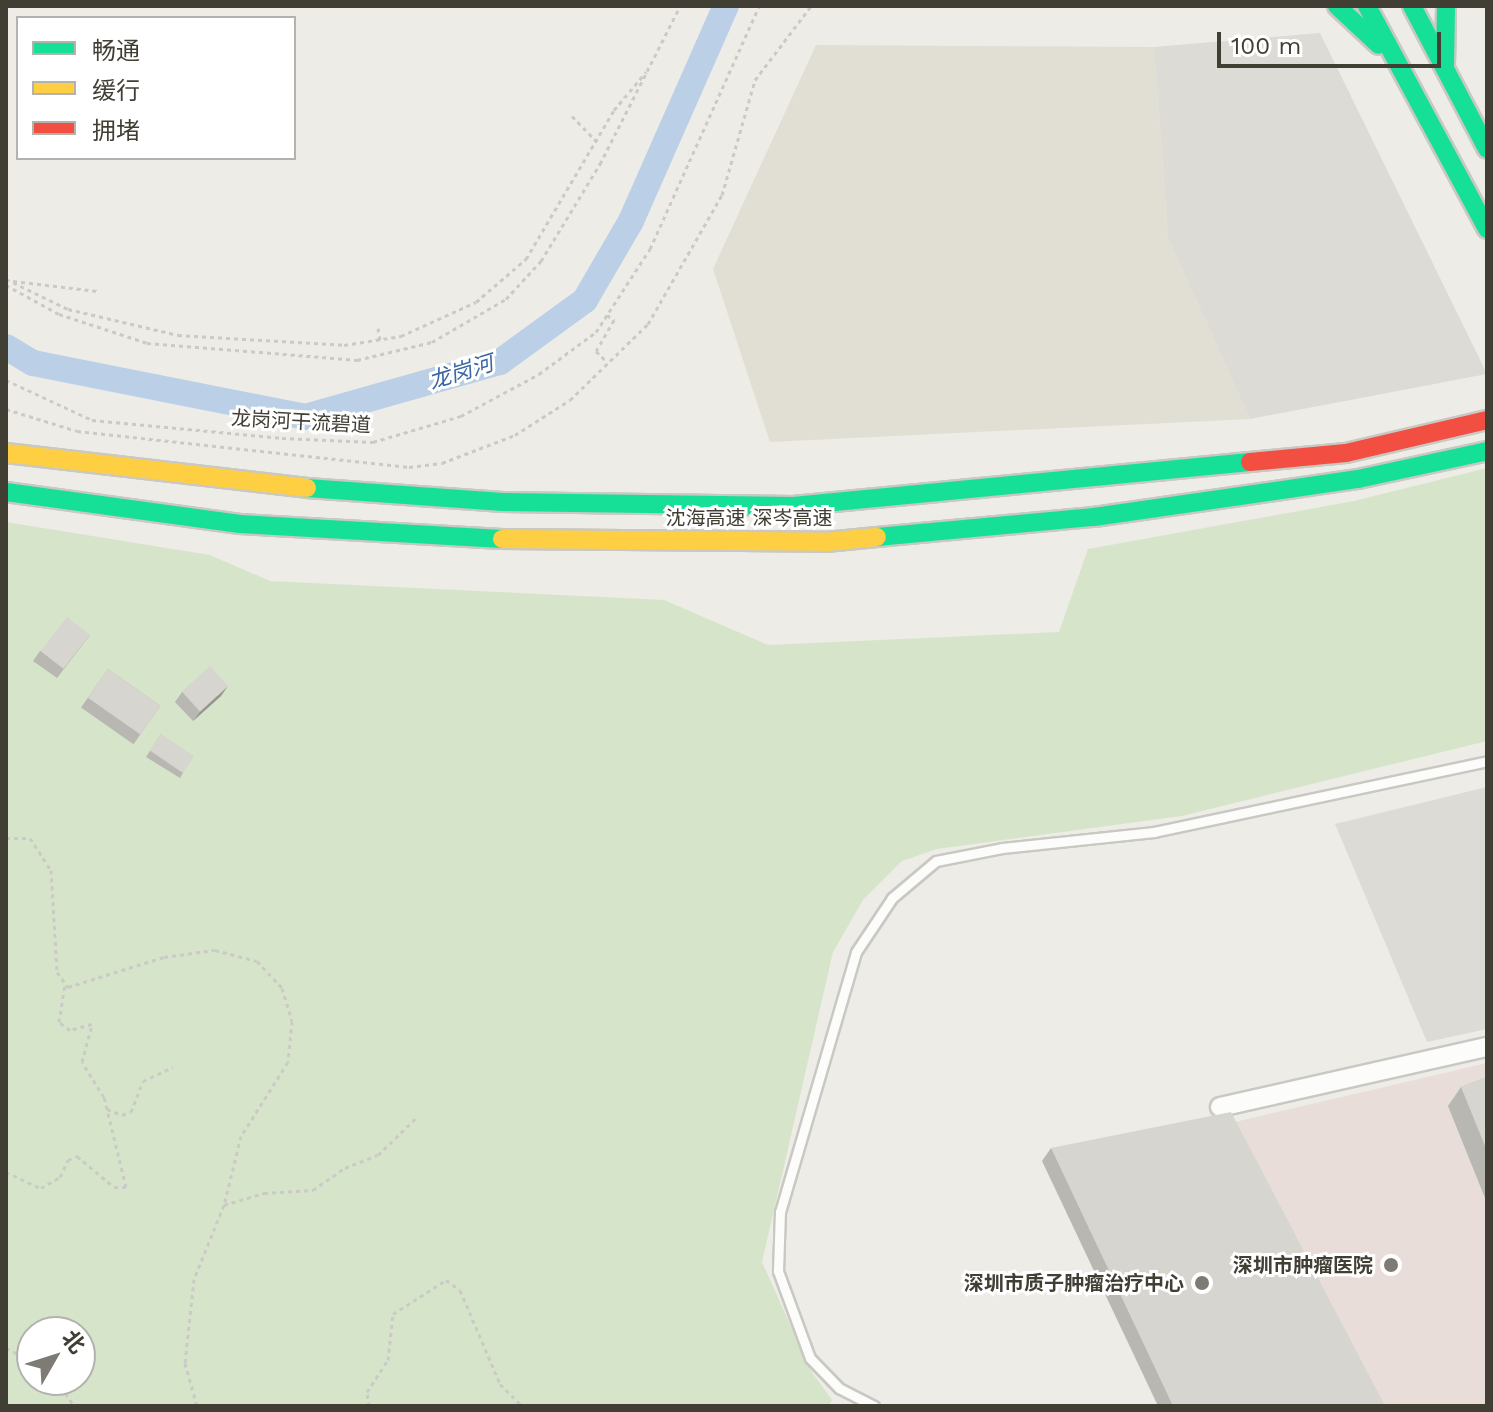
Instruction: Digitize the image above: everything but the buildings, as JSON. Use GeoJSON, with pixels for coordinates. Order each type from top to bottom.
{"type":"FeatureCollection","features":[{"type":"Feature","properties":{"kind":"main road"},"geometry":{"type":"LineString","coordinates":[[1337,6],[1406,76]]}},
{"type":"Feature","properties":{"kind":"main road"},"geometry":{"type":"LineString","coordinates":[[1367,6],[1487,229]]}},
{"type":"Feature","properties":{"kind":"main road"},"geometry":{"type":"LineString","coordinates":[[1412,6],[1487,149]]}},
{"type":"Feature","properties":{"kind":"main road"},"geometry":{"type":"LineString","coordinates":[[1445,71],[1446,6]]}},
{"type":"Feature","properties":{"kind":"main road","name":"沈海高速 深岑高速"},"geometry":{"type":"LineString","coordinates":[[6,453],[249,484],[502,502],[793,506],[1346,453],[1487,420]]}},
{"type":"Feature","properties":{"kind":"main road","name":"沈海高速 深岑高速"},"geometry":{"type":"LineString","coordinates":[[6,492],[256,525],[502,539],[826,542],[1094,517],[1358,479],[1487,451]]}},
{"type":"Feature","properties":{"kind":"street"},"geometry":{"type":"LineString","coordinates":[[1220,1107],[1487,1047]]}},
{"type":"Feature","properties":{"kind":"lane"},"geometry":{"type":"LineString","coordinates":[[874,1406],[839,1388],[810,1358],[778,1271],[780,1212],[856,952],[892,898],[936,861],[1002,848],[1154,832],[1487,761]]}},
{"type":"Feature","properties":{"kind":"path"},"geometry":{"type":"LineString","coordinates":[[6,285],[59,314],[147,343],[357,360],[432,342],[506,299],[541,261],[647,72],[680,6]]}},
{"type":"Feature","properties":{"kind":"path","name":"龙岗河干流碧道"},"geometry":{"type":"LineString","coordinates":[[6,380],[92,420],[373,442],[461,416],[539,374],[596,332],[650,249],[759,6]]}},
{"type":"Feature","properties":{"kind":"path"},"geometry":{"type":"LineString","coordinates":[[6,409],[77,431],[409,467],[442,463],[515,435],[570,400],[648,324],[722,195],[755,80],[811,6]]}},
{"type":"Feature","properties":{"kind":"path"},"geometry":{"type":"LineString","coordinates":[[8,280],[68,309],[178,335],[273,345],[380,341],[445,318],[509,277],[542,237],[642,71],[647,72]]}},
{"type":"Feature","properties":{"kind":"path"},"geometry":{"type":"LineString","coordinates":[[572,116],[597,142]]}},
{"type":"Feature","properties":{"kind":"path"},"geometry":{"type":"LineString","coordinates":[[8,280],[97,291]]}},
{"type":"Feature","properties":{"kind":"path"},"geometry":{"type":"LineString","coordinates":[[607,315],[614,320],[596,351],[608,363]]}},
{"type":"Feature","properties":{"kind":"path"},"geometry":{"type":"LineString","coordinates":[[378,328],[380,341]]}},
{"type":"Feature","properties":{"kind":"path"},"geometry":{"type":"LineString","coordinates":[[6,838],[30,838],[51,870],[57,972],[65,984],[76,987],[164,957],[215,950],[257,961],[282,988],[292,1021],[288,1062],[241,1136],[224,1205],[194,1279],[187,1321],[185,1363],[197,1406]]}},
{"type":"Feature","properties":{"kind":"path"},"geometry":{"type":"LineString","coordinates":[[6,1172],[41,1188],[60,1177],[68,1160],[77,1156],[123,1189],[101,1089],[82,1062],[92,1024],[70,1030],[59,1022],[65,984]]}},
{"type":"Feature","properties":{"kind":"path"},"geometry":{"type":"LineString","coordinates":[[107,1109],[122,1115],[131,1112],[143,1081],[173,1067]]}},
{"type":"Feature","properties":{"kind":"path"},"geometry":{"type":"LineString","coordinates":[[224,1205],[264,1193],[313,1190],[350,1165],[378,1155],[415,1119]]}},
{"type":"Feature","properties":{"kind":"path"},"geometry":{"type":"LineString","coordinates":[[369,1406],[367,1392],[388,1360],[393,1314],[446,1280],[460,1290],[500,1384],[522,1406]]}},
{"type":"Feature","properties":{"kind":"shaded area"},"geometry":{"type":"Polygon","coordinates":[[[1320,33],[1487,374],[1250,419],[1168,238],[1154,47],[1320,33]]]}},
{"type":"Feature","properties":{"kind":"shaded area"},"geometry":{"type":"Polygon","coordinates":[[[816,45],[1154,47],[1168,238],[1250,419],[770,442],[713,269],[816,45]]]}},
{"type":"Feature","properties":{"kind":"shaded area"},"geometry":{"type":"Polygon","coordinates":[[[1487,787],[1487,1029],[1427,1042],[1335,824],[1487,787]]]}},
{"type":"Feature","properties":{"kind":"shaded area","name":"深圳市肿瘤医院"},"geometry":{"type":"Polygon","coordinates":[[[1487,1063],[1487,1406],[1369,1406],[1222,1125],[1487,1063]]]}},
{"type":"Feature","properties":{"kind":"green space"},"geometry":{"type":"Polygon","coordinates":[[[1487,468],[1487,741],[1182,816],[937,849],[902,861],[863,900],[833,952],[762,1262],[811,1371],[832,1400],[829,1406],[6,1406],[6,522],[210,555],[270,581],[664,600],[768,645],[1059,632],[1088,549],[1354,501],[1487,468]]]}},
{"type":"Feature","properties":{"kind":"waterway","name":"龙岗河"},"geometry":{"type":"LineString","coordinates":[[6,347],[33,363],[305,417],[500,362],[585,300],[631,221],[726,6]]}},
{"type":"Feature","properties":{"kind":"traffic: fast"},"geometry":{"type":"LineString","coordinates":[[1337,6],[1379,45]]}},
{"type":"Feature","properties":{"kind":"traffic: fast"},"geometry":{"type":"LineString","coordinates":[[1367,6],[1487,229]]}},
{"type":"Feature","properties":{"kind":"traffic: fast"},"geometry":{"type":"LineString","coordinates":[[1412,6],[1487,149]]}},
{"type":"Feature","properties":{"kind":"traffic: fast"},"geometry":{"type":"LineString","coordinates":[[1445,65],[1446,6]]}},
{"type":"Feature","properties":{"kind":"traffic: fast"},"geometry":{"type":"LineString","coordinates":[[877,537],[1094,517],[1358,479],[1487,451]]}},
{"type":"Feature","properties":{"kind":"traffic: fast"},"geometry":{"type":"LineString","coordinates":[[307,488],[502,502],[793,506],[1250,462]]}},
{"type":"Feature","properties":{"kind":"traffic: fast"},"geometry":{"type":"LineString","coordinates":[[6,492],[240,524],[502,539]]}},
{"type":"Feature","properties":{"kind":"traffic: slow"},"geometry":{"type":"LineString","coordinates":[[6,453],[307,488]]}},
{"type":"Feature","properties":{"kind":"traffic: slow"},"geometry":{"type":"LineString","coordinates":[[502,539],[826,542],[877,537]]}},
{"type":"Feature","properties":{"kind":"traffic: jam"},"geometry":{"type":"LineString","coordinates":[[1250,462],[1346,453],[1487,420]]}},
{"type":"Feature","properties":{"kind":"place","name":"深圳市肿瘤医院"},"geometry":{"type":"Point","coordinates":[1391,1265]}},
{"type":"Feature","properties":{"kind":"place","name":"深圳市质子肿瘤治疗中心"},"geometry":{"type":"Point","coordinates":[1202,1283]}}]}
